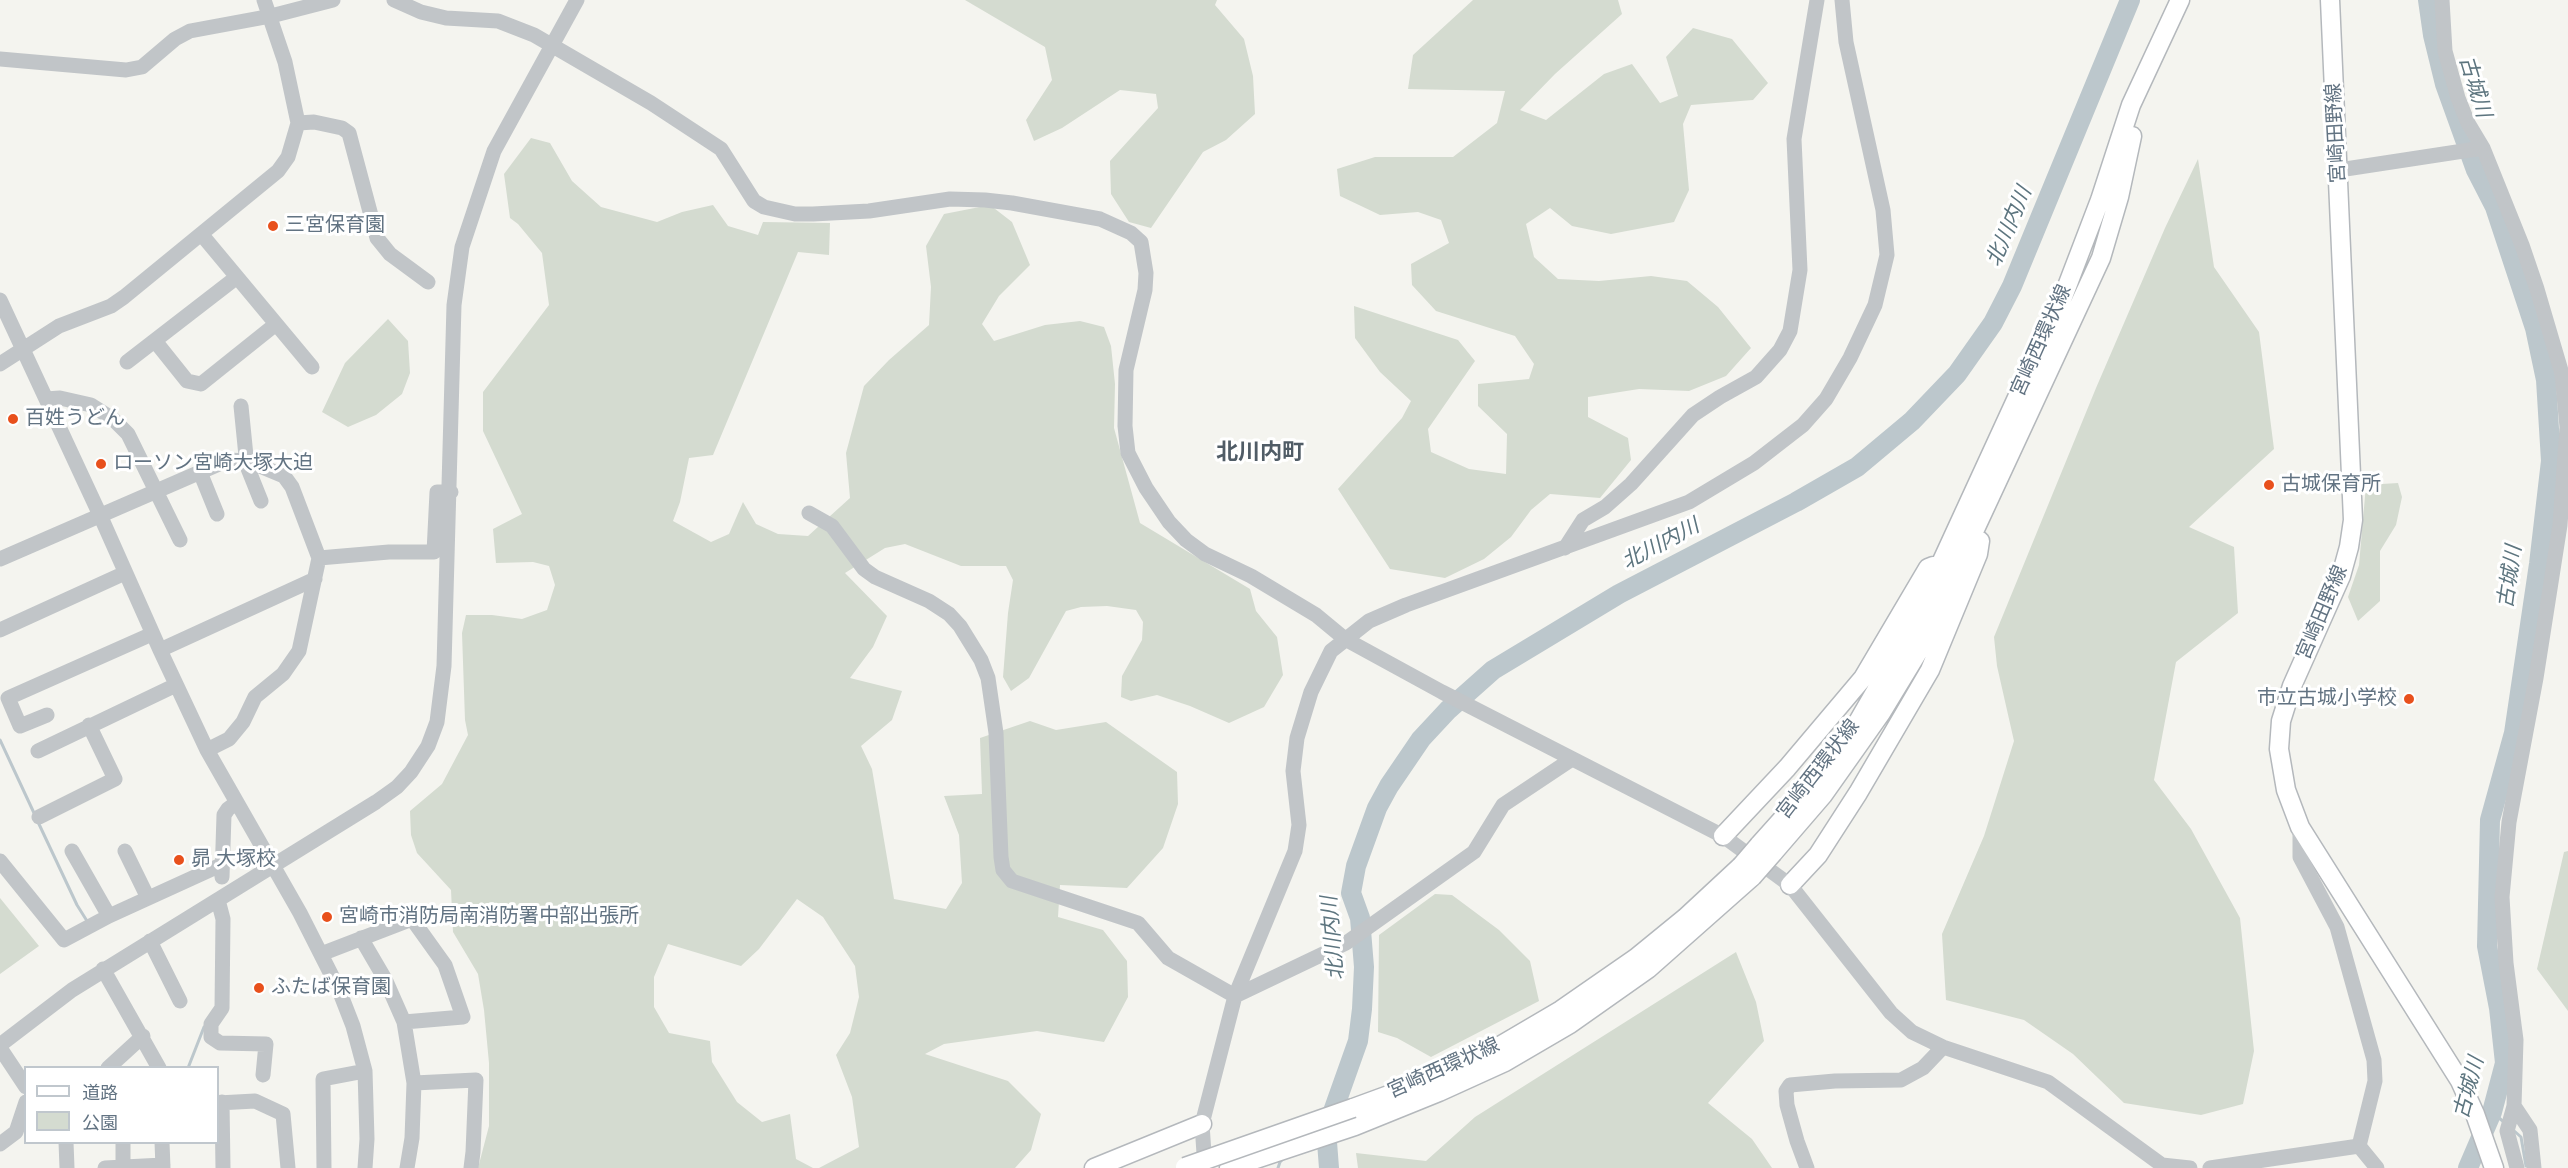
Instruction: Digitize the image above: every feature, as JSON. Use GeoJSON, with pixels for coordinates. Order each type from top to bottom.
{"type":"FeatureCollection","features":[{"type":"Feature","properties":{"kind":"main road","name":"宮崎西環状線"},"geometry":{"type":"LineString","coordinates":[[1229,1168],[1355,1126],[1439,1092],[1505,1062],[1570,1024],[1648,969],[1747,872],[1766,849],[1860,720],[1908,635],[1946,558],[1972,494],[2061,302],[2100,200],[2131,105],[2180,0]]}},
{"type":"Feature","properties":{"kind":"main road","name":"宮崎田野線"},"geometry":{"type":"LineString","coordinates":[[2330,0],[2353,520],[2341,576],[2292,686],[2281,721],[2279,749],[2286,790],[2300,827],[2460,1081],[2491,1159]]}},
{"type":"Feature","properties":{"kind":"main road","name":"宮崎西環状線"},"geometry":{"type":"LineString","coordinates":[[1766,849],[1823,795],[1881,713],[1918,652],[2101,258],[2119,197],[2144,79]]}},
{"type":"Feature","properties":{"kind":"main road"},"geometry":{"type":"LineString","coordinates":[[1790,885],[1818,855],[1858,793],[1929,670],[1978,554],[1983,515]]}},
{"type":"Feature","properties":{"kind":"main road"},"geometry":{"type":"LineString","coordinates":[[1724,836],[1787,768],[1863,678],[1929,568],[1946,558]]}},
{"type":"Feature","properties":{"kind":"main road","name":"宮崎西環状線"},"geometry":{"type":"LineString","coordinates":[[1183,1167],[1435,1078],[1498,1047],[1561,1010],[1636,958],[1747,872]]}},
{"type":"Feature","properties":{"kind":"main road"},"geometry":{"type":"LineString","coordinates":[[1094,1168],[1203,1124]]}},
{"type":"Feature","properties":{"kind":"street"},"geometry":{"type":"LineString","coordinates":[[0,364],[59,326],[111,306],[202,235],[278,171],[288,157],[298,123],[285,63],[264,0]]}},
{"type":"Feature","properties":{"kind":"street"},"geometry":{"type":"LineString","coordinates":[[0,59],[126,70],[142,67],[175,39],[190,32],[271,16],[333,0]]}},
{"type":"Feature","properties":{"kind":"street"},"geometry":{"type":"LineString","coordinates":[[394,0],[421,12],[446,18],[498,21],[517,27],[651,103],[721,149],[754,201],[764,207],[795,214],[813,214],[869,211],[950,199],[985,200],[1012,202],[1100,219],[1131,233],[1141,242],[1146,273],[1145,290],[1126,370],[1126,438],[1133,465],[1160,509],[1186,540],[1205,554],[1251,576],[1316,615],[1345,639],[1442,692],[1724,836],[1790,885],[1891,1013],[1912,1032],[1943,1047],[2048,1082],[2162,1166],[2190,1168]]}},
{"type":"Feature","properties":{"kind":"street"},"geometry":{"type":"LineString","coordinates":[[24,1084],[0,1047],[55,1002],[104,969],[273,868],[397,787],[411,772],[428,746],[437,722],[444,666],[451,492],[454,305],[462,247],[494,151],[577,0]]}},
{"type":"Feature","properties":{"kind":"street"},"geometry":{"type":"LineString","coordinates":[[1565,548],[1583,520],[1605,507],[1631,484],[1693,415],[1756,377],[1780,350],[1790,331],[1800,270],[1794,183],[1794,139],[1817,0]]}},
{"type":"Feature","properties":{"kind":"street"},"geometry":{"type":"LineString","coordinates":[[1205,1168],[1203,1124],[1235,996],[1295,851],[1299,825],[1293,771],[1297,738],[1308,701],[1331,651],[1369,621],[1406,605],[1682,505],[1754,464],[1803,425],[1826,399],[1850,358],[1875,305],[1887,255],[1883,210],[1846,42],[1842,0]]}},
{"type":"Feature","properties":{"kind":"street"},"geometry":{"type":"LineString","coordinates":[[2442,0],[2445,51],[2458,98],[2482,148],[2522,245],[2537,289],[2562,374],[2567,427],[2560,525],[2536,678],[2509,822],[2502,897],[2506,963],[2516,1040],[2514,1106],[2507,1131],[2517,1168]]}},
{"type":"Feature","properties":{"kind":"street"},"geometry":{"type":"LineString","coordinates":[[298,123],[315,122],[342,128],[350,133],[377,238],[390,254],[428,282]]}},
{"type":"Feature","properties":{"kind":"street"},"geometry":{"type":"LineString","coordinates":[[2339,170],[2482,148]]}},
{"type":"Feature","properties":{"kind":"street"},"geometry":{"type":"LineString","coordinates":[[202,235],[312,367]]}},
{"type":"Feature","properties":{"kind":"street"},"geometry":{"type":"LineString","coordinates":[[127,362],[237,278]]}},
{"type":"Feature","properties":{"kind":"street"},"geometry":{"type":"LineString","coordinates":[[0,300],[207,750],[300,913],[339,990],[354,1026],[365,1071],[367,1139],[365,1168]]}},
{"type":"Feature","properties":{"kind":"street"},"geometry":{"type":"LineString","coordinates":[[155,341],[187,381],[201,384],[276,324]]}},
{"type":"Feature","properties":{"kind":"street"},"geometry":{"type":"LineString","coordinates":[[46,399],[60,398],[91,405],[113,419],[128,434],[180,540]]}},
{"type":"Feature","properties":{"kind":"street"},"geometry":{"type":"LineString","coordinates":[[240,406],[247,466],[261,501]]}},
{"type":"Feature","properties":{"kind":"street"},"geometry":{"type":"LineString","coordinates":[[0,559],[228,460],[248,461],[284,476],[292,487],[319,558],[299,651],[283,674],[255,697],[243,722],[229,740],[207,750]]}},
{"type":"Feature","properties":{"kind":"street"},"geometry":{"type":"LineString","coordinates":[[200,471],[218,514]]}},
{"type":"Feature","properties":{"kind":"street"},"geometry":{"type":"LineString","coordinates":[[319,558],[388,552],[434,552],[437,492],[451,492]]}},
{"type":"Feature","properties":{"kind":"street"},"geometry":{"type":"LineString","coordinates":[[809,513],[832,526],[864,569],[875,577],[929,601],[949,614],[981,660],[988,678],[996,733],[1001,857],[1003,870],[1012,881],[1138,923],[1168,958],[1235,996]]}},
{"type":"Feature","properties":{"kind":"street"},"geometry":{"type":"LineString","coordinates":[[0,630],[125,573]]}},
{"type":"Feature","properties":{"kind":"street"},"geometry":{"type":"LineString","coordinates":[[160,650],[315,579]]}},
{"type":"Feature","properties":{"kind":"street"},"geometry":{"type":"LineString","coordinates":[[46,715],[20,726],[8,698],[152,634]]}},
{"type":"Feature","properties":{"kind":"street"},"geometry":{"type":"LineString","coordinates":[[38,751],[176,685]]}},
{"type":"Feature","properties":{"kind":"street"},"geometry":{"type":"LineString","coordinates":[[39,817],[115,779],[90,725]]}},
{"type":"Feature","properties":{"kind":"street"},"geometry":{"type":"LineString","coordinates":[[1235,996],[1346,943],[1474,852],[1503,805],[1572,759]]}},
{"type":"Feature","properties":{"kind":"street"},"geometry":{"type":"LineString","coordinates":[[0,861],[64,940],[148,898],[222,870],[224,815],[236,803]]}},
{"type":"Feature","properties":{"kind":"street"},"geometry":{"type":"LineString","coordinates":[[2300,827],[2300,857],[2337,927],[2374,1060],[2375,1081],[2359,1146]]}},
{"type":"Feature","properties":{"kind":"street"},"geometry":{"type":"LineString","coordinates":[[72,851],[109,916]]}},
{"type":"Feature","properties":{"kind":"street"},"geometry":{"type":"LineString","coordinates":[[125,851],[148,898]]}},
{"type":"Feature","properties":{"kind":"street"},"geometry":{"type":"LineString","coordinates":[[218,900],[223,919],[222,1008],[211,1024],[211,1037],[220,1043],[266,1044],[263,1075]]}},
{"type":"Feature","properties":{"kind":"street"},"geometry":{"type":"LineString","coordinates":[[321,954],[411,919],[445,965],[463,1017],[404,1022]]}},
{"type":"Feature","properties":{"kind":"street"},"geometry":{"type":"LineString","coordinates":[[361,938],[385,979],[404,1022],[414,1083],[412,1138],[407,1168]]}},
{"type":"Feature","properties":{"kind":"street"},"geometry":{"type":"LineString","coordinates":[[150,941],[180,1001]]}},
{"type":"Feature","properties":{"kind":"street"},"geometry":{"type":"LineString","coordinates":[[104,969],[158,1066]]}},
{"type":"Feature","properties":{"kind":"street"},"geometry":{"type":"LineString","coordinates":[[110,1066],[143,1036]]}},
{"type":"Feature","properties":{"kind":"street"},"geometry":{"type":"LineString","coordinates":[[1807,1168],[1787,1105],[1786,1090],[1790,1085],[1835,1081],[1901,1080],[1923,1068],[1943,1047]]}},
{"type":"Feature","properties":{"kind":"street"},"geometry":{"type":"LineString","coordinates":[[324,1168],[323,1079],[365,1071]]}},
{"type":"Feature","properties":{"kind":"street"},"geometry":{"type":"LineString","coordinates":[[414,1083],[476,1080],[471,1168]]}},
{"type":"Feature","properties":{"kind":"street"},"geometry":{"type":"LineString","coordinates":[[223,1168],[220,1102],[255,1101],[283,1114],[288,1168]]}},
{"type":"Feature","properties":{"kind":"street"},"geometry":{"type":"LineString","coordinates":[[2514,1106],[2530,1130],[2534,1168]]}},
{"type":"Feature","properties":{"kind":"street"},"geometry":{"type":"LineString","coordinates":[[0,1144],[16,1132],[24,1108]]}},
{"type":"Feature","properties":{"kind":"street"},"geometry":{"type":"LineString","coordinates":[[66,1144],[67,1168]]}},
{"type":"Feature","properties":{"kind":"street"},"geometry":{"type":"LineString","coordinates":[[123,1144],[123,1167]]}},
{"type":"Feature","properties":{"kind":"street"},"geometry":{"type":"LineString","coordinates":[[105,1168],[163,1167],[162,1144]]}},
{"type":"Feature","properties":{"kind":"street"},"geometry":{"type":"LineString","coordinates":[[2210,1168],[2359,1146]]}},
{"type":"Feature","properties":{"kind":"street"},"geometry":{"type":"LineString","coordinates":[[2359,1146],[2377,1168]]}},
{"type":"Feature","properties":{"kind":"green space"},"geometry":{"type":"Polygon","coordinates":[[[965,0],[1217,0],[1215,5],[1244,39],[1253,76],[1255,114],[1226,140],[1203,152],[1151,228],[1129,222],[1111,194],[1110,161],[1158,108],[1156,94],[1120,90],[1062,128],[1034,141],[1026,120],[1052,80],[1045,47],[965,0]]]}},
{"type":"Feature","properties":{"kind":"green space"},"geometry":{"type":"Polygon","coordinates":[[[1473,0],[1618,0],[1622,14],[1555,74],[1520,110],[1546,120],[1604,74],[1632,64],[1660,103],[1678,96],[1666,57],[1693,28],[1732,39],[1768,83],[1753,100],[1691,105],[1683,124],[1689,190],[1674,222],[1611,234],[1572,226],[1550,208],[1526,224],[1534,257],[1558,279],[1599,281],[1651,276],[1687,281],[1718,307],[1751,348],[1726,376],[1689,391],[1639,389],[1588,397],[1588,417],[1628,438],[1631,460],[1600,498],[1550,494],[1531,510],[1511,537],[1484,559],[1445,578],[1390,569],[1338,489],[1402,418],[1411,401],[1380,372],[1355,338],[1354,306],[1458,340],[1475,361],[1428,429],[1431,452],[1469,469],[1506,474],[1507,434],[1478,406],[1478,384],[1529,379],[1534,364],[1515,336],[1436,311],[1412,285],[1411,264],[1449,243],[1441,220],[1418,212],[1380,215],[1340,196],[1337,169],[1375,157],[1453,157],[1497,123],[1505,91],[1408,89],[1413,55],[1473,0]]]}},
{"type":"Feature","properties":{"kind":"green space"},"geometry":{"type":"Polygon","coordinates":[[[531,138],[550,143],[572,181],[601,207],[657,222],[682,212],[713,205],[728,226],[758,235],[763,222],[830,223],[829,255],[798,252],[713,455],[689,458],[680,502],[673,521],[711,542],[729,534],[743,502],[756,524],[778,534],[808,536],[850,498],[846,453],[864,386],[889,360],[929,325],[931,287],[926,246],[944,214],[990,205],[1012,222],[1030,265],[999,296],[982,324],[994,341],[1045,325],[1080,321],[1104,327],[1111,346],[1115,384],[1114,428],[1140,523],[1250,589],[1256,611],[1277,637],[1283,675],[1264,707],[1229,723],[1157,695],[1131,701],[1121,697],[1122,676],[1142,640],[1143,622],[1136,610],[1107,606],[1081,607],[1066,611],[1029,678],[1011,691],[1003,677],[1013,580],[1006,566],[961,566],[905,544],[885,548],[845,573],[887,616],[873,647],[850,678],[902,691],[892,720],[861,746],[872,769],[894,899],[946,909],[962,883],[959,835],[944,796],[982,794],[980,738],[1030,721],[1056,730],[1106,722],[1177,772],[1178,804],[1163,848],[1127,888],[1060,885],[1058,917],[1103,930],[1127,961],[1128,997],[1104,1042],[1037,1031],[944,1044],[925,1054],[1008,1081],[1041,1114],[1031,1150],[1015,1168],[819,1168],[859,1147],[852,1097],[836,1055],[850,1033],[859,997],[855,966],[823,917],[797,899],[759,949],[741,966],[668,944],[654,977],[654,1007],[669,1033],[710,1041],[712,1062],[737,1102],[762,1122],[790,1114],[796,1159],[813,1168],[478,1168],[489,1126],[489,1063],[478,974],[453,932],[451,890],[417,853],[411,835],[410,811],[442,784],[468,735],[465,720],[462,633],[466,615],[492,615],[522,619],[547,610],[555,585],[549,566],[533,562],[496,563],[493,529],[522,514],[483,431],[483,392],[549,305],[542,253],[518,224],[510,218],[504,174],[531,138]]]}},
{"type":"Feature","properties":{"kind":"green space"},"geometry":{"type":"Polygon","coordinates":[[[2198,159],[2214,267],[2259,332],[2274,449],[2189,527],[2234,547],[2238,613],[2176,662],[2154,780],[2191,829],[2240,918],[2254,1051],[2243,1104],[2201,1115],[2124,1103],[2073,1054],[2024,1020],[1946,1000],[1942,934],[1984,836],[2014,741],[1997,666],[1994,637],[2096,388],[2165,228],[2198,159]]]}},
{"type":"Feature","properties":{"kind":"green space"},"geometry":{"type":"Polygon","coordinates":[[[388,319],[408,341],[410,373],[402,394],[376,415],[348,427],[322,412],[345,363],[388,319]]]}},
{"type":"Feature","properties":{"kind":"green space"},"geometry":{"type":"Polygon","coordinates":[[[2398,483],[2402,497],[2396,525],[2380,551],[2380,601],[2358,621],[2348,597],[2359,565],[2366,485],[2398,483]]]}},
{"type":"Feature","properties":{"kind":"green space"},"geometry":{"type":"Polygon","coordinates":[[[2568,851],[2568,1011],[2537,969],[2564,852],[2568,851]]]}},
{"type":"Feature","properties":{"kind":"green space"},"geometry":{"type":"Polygon","coordinates":[[[1435,894],[1452,895],[1499,930],[1530,961],[1539,1001],[1431,1057],[1397,1038],[1378,1032],[1379,935],[1435,894]]]}},
{"type":"Feature","properties":{"kind":"green space"},"geometry":{"type":"Polygon","coordinates":[[[0,898],[39,946],[0,974],[0,898]]]}},
{"type":"Feature","properties":{"kind":"green space"},"geometry":{"type":"Polygon","coordinates":[[[1736,952],[1756,1002],[1764,1041],[1708,1103],[1752,1139],[1772,1168],[1358,1168],[1356,1153],[1426,1161],[1475,1117],[1736,952]]]}},
{"type":"Feature","properties":{"kind":"waterway","name":"北川内川"},"geometry":{"type":"LineString","coordinates":[[1329,1168],[1327,1142],[1331,1117],[1358,1041],[1362,1009],[1364,967],[1360,918],[1351,893],[1356,866],[1377,808],[1421,739],[1448,710],[1493,670],[1619,594],[1796,502],[1857,467],[1912,421],[1957,374],[1993,323],[2012,286],[2130,0]]}},
{"type":"Feature","properties":{"kind":"waterway","name":"古城川"},"geometry":{"type":"LineString","coordinates":[[2428,0],[2433,35],[2445,84],[2476,170],[2495,207],[2535,328],[2546,380],[2551,461],[2539,564],[2514,733],[2490,820],[2487,946],[2499,1008],[2505,1063],[2492,1112],[2468,1168]]}},
{"type":"Feature","properties":{"kind":"waterway"},"geometry":{"type":"LineString","coordinates":[[0,740],[34,813]]}},
{"type":"Feature","properties":{"kind":"waterway"},"geometry":{"type":"LineString","coordinates":[[38,822],[77,905],[87,921]]}},
{"type":"Feature","properties":{"kind":"waterway"},"geometry":{"type":"LineString","coordinates":[[189,1066],[204,1027]]}},
{"type":"Feature","properties":{"kind":"waterway"},"geometry":{"type":"LineString","coordinates":[[2492,1112],[2505,1123]]}},
{"type":"Feature","properties":{"kind":"waterway"},"geometry":{"type":"LineString","coordinates":[[2512,1129],[2521,1137],[2526,1166]]}},
{"type":"Feature","properties":{"kind":"waterway"},"geometry":{"type":"LineString","coordinates":[[1278,1168],[1285,1157]]}},
{"type":"Feature","properties":{"kind":"place","name":"三宮保育園"},"geometry":{"type":"Point","coordinates":[273,226]}},
{"type":"Feature","properties":{"kind":"place","name":"百姓うどん"},"geometry":{"type":"Point","coordinates":[13,419]}},
{"type":"Feature","properties":{"kind":"place","name":"ローソン宮崎大塚大迫"},"geometry":{"type":"Point","coordinates":[101,464]}},
{"type":"Feature","properties":{"kind":"place","name":"古城保育所"},"geometry":{"type":"Point","coordinates":[2269,485]}},
{"type":"Feature","properties":{"kind":"place","name":"市立古城小学校"},"geometry":{"type":"Point","coordinates":[2409,699]}},
{"type":"Feature","properties":{"kind":"place","name":"昴 大塚校"},"geometry":{"type":"Point","coordinates":[179,860]}},
{"type":"Feature","properties":{"kind":"place","name":"宮崎市消防局南消防署中部出張所"},"geometry":{"type":"Point","coordinates":[327,917]}},
{"type":"Feature","properties":{"kind":"place","name":"ふたば保育園"},"geometry":{"type":"Point","coordinates":[259,988]}},
{"type":"Feature","properties":{"kind":"district","name":"北川内町"},"geometry":{"type":"Point","coordinates":[1260,453]}}]}
